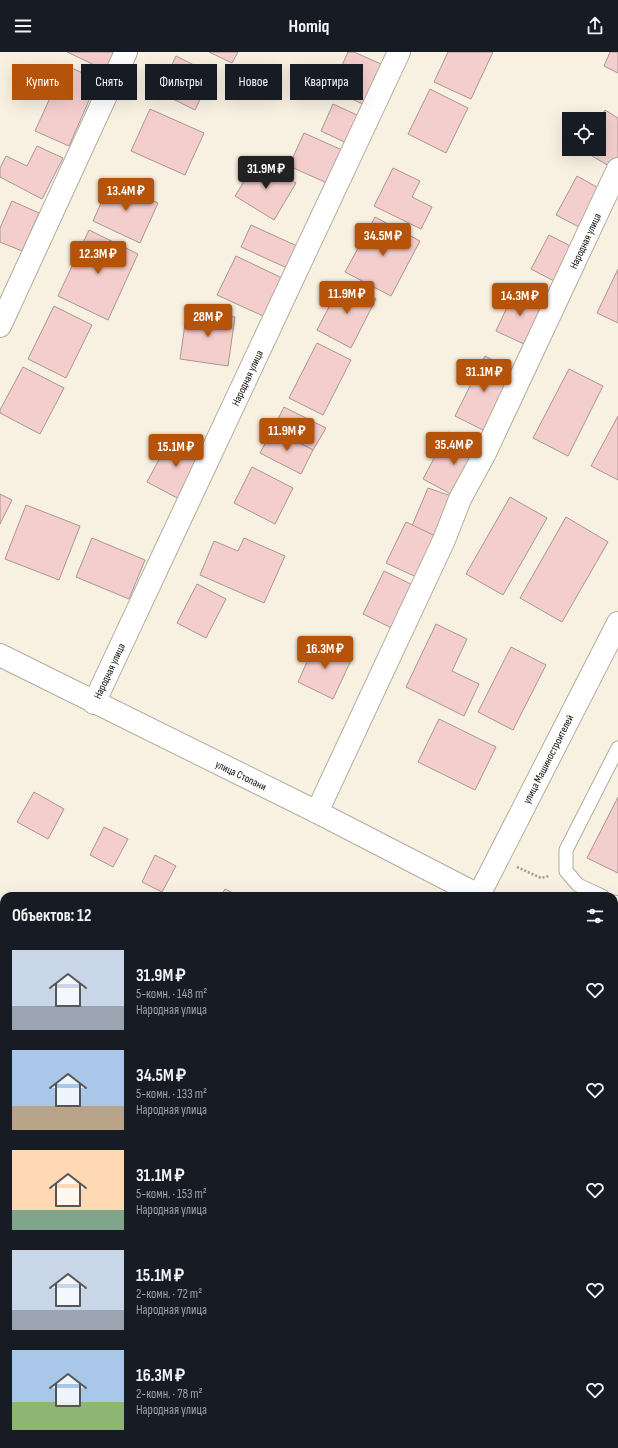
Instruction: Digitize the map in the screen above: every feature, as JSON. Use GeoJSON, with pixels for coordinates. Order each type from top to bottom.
{"type":"FeatureCollection","features":[{"type":"Feature","properties":{"kind":"street"},"geometry":{"type":"LineString","coordinates":[[0,326],[126,52]]}},
{"type":"Feature","properties":{"kind":"street","name":"Народная улица"},"geometry":{"type":"LineString","coordinates":[[94,703],[399,52]]}},
{"type":"Feature","properties":{"kind":"street","name":"Народная улица"},"geometry":{"type":"LineString","coordinates":[[317,812],[444,540],[460,499],[485,453],[618,169]]}},
{"type":"Feature","properties":{"kind":"street","name":"улица Машиностроителей"},"geometry":{"type":"LineString","coordinates":[[481,892],[618,623]]}},
{"type":"Feature","properties":{"kind":"street","name":"улица Стопани"},"geometry":{"type":"LineString","coordinates":[[0,655],[94,703],[317,812],[471,892]]}},
{"type":"Feature","properties":{"kind":"lane"},"geometry":{"type":"LineString","coordinates":[[593,892],[578,885],[566,871],[566,850],[618,748]]}},
{"type":"Feature","properties":{"kind":"path"},"geometry":{"type":"LineString","coordinates":[[515,866],[541,878],[566,871]]}},
{"type":"Feature","properties":{"kind":"building"},"geometry":{"type":"Polygon","coordinates":[[[67,52],[114,52],[108,64],[92,64],[67,52]]]}},
{"type":"Feature","properties":{"kind":"building"},"geometry":{"type":"Polygon","coordinates":[[[209,52],[238,52],[232,63],[209,52]]]}},
{"type":"Feature","properties":{"kind":"building"},"geometry":{"type":"Polygon","coordinates":[[[348,52],[354,52],[381,64],[363,104],[354,100],[363,100],[363,64],[343,64],[348,52]]]}},
{"type":"Feature","properties":{"kind":"building"},"geometry":{"type":"Polygon","coordinates":[[[448,52],[493,52],[471,99],[434,82],[448,52]]]}},
{"type":"Feature","properties":{"kind":"building"},"geometry":{"type":"Polygon","coordinates":[[[610,52],[618,52],[618,73],[604,66],[610,52]]]}},
{"type":"Feature","properties":{"kind":"building"},"geometry":{"type":"Polygon","coordinates":[[[176,56],[192,64],[172,64],[176,56]]]}},
{"type":"Feature","properties":{"kind":"building"},"geometry":{"type":"Polygon","coordinates":[[[73,69],[81,72],[81,100],[89,100],[69,146],[35,131],[49,100],[73,100],[73,69]]]}},
{"type":"Feature","properties":{"kind":"building"},"geometry":{"type":"Polygon","coordinates":[[[430,89],[468,108],[446,153],[408,134],[430,89]]]}},
{"type":"Feature","properties":{"kind":"building"},"geometry":{"type":"Polygon","coordinates":[[[175,100],[200,100],[195,110],[175,100]]]}},
{"type":"Feature","properties":{"kind":"building"},"geometry":{"type":"Polygon","coordinates":[[[333,104],[368,120],[355,147],[321,131],[333,104]]]}},
{"type":"Feature","properties":{"kind":"building"},"geometry":{"type":"Polygon","coordinates":[[[150,109],[204,133],[185,175],[131,151],[150,109]]]}},
{"type":"Feature","properties":{"kind":"building"},"geometry":{"type":"Polygon","coordinates":[[[605,110],[618,118],[618,162],[614,169],[592,156],[606,156],[606,112],[604,112],[605,110]]]}},
{"type":"Feature","properties":{"kind":"building"},"geometry":{"type":"Polygon","coordinates":[[[304,133],[342,150],[327,183],[289,166],[304,133]]]}},
{"type":"Feature","properties":{"kind":"building"},"geometry":{"type":"Polygon","coordinates":[[[37,146],[63,158],[42,199],[0,177],[0,168],[6,156],[27,166],[37,146]]]}},
{"type":"Feature","properties":{"kind":"building"},"geometry":{"type":"Polygon","coordinates":[[[258,159],[296,183],[274,220],[235,196],[258,159]]]}},
{"type":"Feature","properties":{"kind":"building"},"geometry":{"type":"Polygon","coordinates":[[[393,168],[420,181],[412,197],[432,207],[421,229],[374,206],[393,168]]]}},
{"type":"Feature","properties":{"kind":"building"},"geometry":{"type":"Polygon","coordinates":[[[577,176],[602,190],[581,228],[556,215],[577,176]]]}},
{"type":"Feature","properties":{"kind":"building"},"geometry":{"type":"Polygon","coordinates":[[[111,181],[158,203],[140,243],[93,221],[111,181]]]}},
{"type":"Feature","properties":{"kind":"building"},"geometry":{"type":"Polygon","coordinates":[[[12,201],[39,213],[22,251],[0,242],[0,228],[12,201]]]}},
{"type":"Feature","properties":{"kind":"building"},"geometry":{"type":"Polygon","coordinates":[[[375,217],[420,241],[391,296],[345,272],[375,217]]]}},
{"type":"Feature","properties":{"kind":"building"},"geometry":{"type":"Polygon","coordinates":[[[251,225],[297,246],[287,268],[241,247],[251,225]]]}},
{"type":"Feature","properties":{"kind":"building"},"geometry":{"type":"Polygon","coordinates":[[[89,230],[138,254],[108,320],[58,296],[89,230]]]}},
{"type":"Feature","properties":{"kind":"building"},"geometry":{"type":"Polygon","coordinates":[[[549,235],[574,248],[556,282],[531,269],[549,235]]]}},
{"type":"Feature","properties":{"kind":"building"},"geometry":{"type":"Polygon","coordinates":[[[236,256],[282,278],[274,321],[217,295],[236,256]]]}},
{"type":"Feature","properties":{"kind":"building"},"geometry":{"type":"Polygon","coordinates":[[[618,269],[618,323],[597,313],[618,269]]]}},
{"type":"Feature","properties":{"kind":"building"},"geometry":{"type":"Polygon","coordinates":[[[342,282],[376,299],[351,348],[317,330],[342,282]]]}},
{"type":"Feature","properties":{"kind":"building"},"geometry":{"type":"Polygon","coordinates":[[[515,290],[544,304],[524,344],[496,331],[515,290]]]}},
{"type":"Feature","properties":{"kind":"building"},"geometry":{"type":"Polygon","coordinates":[[[54,306],[92,325],[66,378],[28,359],[54,306]]]}},
{"type":"Feature","properties":{"kind":"building"},"geometry":{"type":"Polygon","coordinates":[[[187,310],[235,317],[228,366],[180,359],[187,310]]]}},
{"type":"Feature","properties":{"kind":"building"},"geometry":{"type":"Polygon","coordinates":[[[317,343],[351,360],[323,415],[289,398],[317,343]]]}},
{"type":"Feature","properties":{"kind":"building"},"geometry":{"type":"Polygon","coordinates":[[[485,356],[514,371],[483,430],[455,416],[485,356]]]}},
{"type":"Feature","properties":{"kind":"building"},"geometry":{"type":"Polygon","coordinates":[[[23,367],[64,388],[40,434],[0,413],[0,410],[23,367]]]}},
{"type":"Feature","properties":{"kind":"building"},"geometry":{"type":"Polygon","coordinates":[[[569,369],[603,386],[568,456],[533,438],[569,369]]]}},
{"type":"Feature","properties":{"kind":"building"},"geometry":{"type":"Polygon","coordinates":[[[284,407],[326,428],[313,450],[273,429],[284,407]]]}},
{"type":"Feature","properties":{"kind":"building"},"geometry":{"type":"Polygon","coordinates":[[[618,416],[618,480],[591,466],[618,416]]]}},
{"type":"Feature","properties":{"kind":"building"},"geometry":{"type":"Polygon","coordinates":[[[273,429],[313,450],[301,474],[260,453],[273,429]]]}},
{"type":"Feature","properties":{"kind":"building"},"geometry":{"type":"Polygon","coordinates":[[[448,432],[485,453],[460,499],[423,479],[448,432]]]}},
{"type":"Feature","properties":{"kind":"building"},"geometry":{"type":"Polygon","coordinates":[[[171,437],[205,455],[181,500],[147,482],[171,437]]]}},
{"type":"Feature","properties":{"kind":"building"},"geometry":{"type":"Polygon","coordinates":[[[252,467],[293,488],[275,524],[234,503],[252,467]]]}},
{"type":"Feature","properties":{"kind":"building"},"geometry":{"type":"Polygon","coordinates":[[[428,488],[460,499],[444,540],[412,526],[428,488]]]}},
{"type":"Feature","properties":{"kind":"building"},"geometry":{"type":"Polygon","coordinates":[[[0,494],[12,500],[0,524],[0,494]]]}},
{"type":"Feature","properties":{"kind":"building"},"geometry":{"type":"Polygon","coordinates":[[[510,497],[547,518],[503,595],[466,574],[510,497]]]}},
{"type":"Feature","properties":{"kind":"building"},"geometry":{"type":"Polygon","coordinates":[[[26,505],[80,526],[59,580],[5,559],[26,505]]]}},
{"type":"Feature","properties":{"kind":"building"},"geometry":{"type":"Polygon","coordinates":[[[566,517],[608,542],[562,622],[520,598],[566,517]]]}},
{"type":"Feature","properties":{"kind":"building"},"geometry":{"type":"Polygon","coordinates":[[[406,522],[444,540],[425,581],[386,563],[406,522]]]}},
{"type":"Feature","properties":{"kind":"building"},"geometry":{"type":"Polygon","coordinates":[[[92,538],[145,560],[129,599],[76,577],[92,538]]]}},
{"type":"Feature","properties":{"kind":"building"},"geometry":{"type":"Polygon","coordinates":[[[244,538],[285,556],[264,603],[200,575],[214,541],[238,551],[244,538]]]}},
{"type":"Feature","properties":{"kind":"building"},"geometry":{"type":"Polygon","coordinates":[[[384,571],[421,589],[400,632],[363,614],[384,571]]]}},
{"type":"Feature","properties":{"kind":"building"},"geometry":{"type":"Polygon","coordinates":[[[197,584],[226,599],[206,638],[177,623],[197,584]]]}},
{"type":"Feature","properties":{"kind":"building"},"geometry":{"type":"Polygon","coordinates":[[[436,624],[467,639],[452,671],[479,684],[464,716],[406,687],[436,624]]]}},
{"type":"Feature","properties":{"kind":"building"},"geometry":{"type":"Polygon","coordinates":[[[316,642],[352,658],[333,699],[298,682],[316,642]]]}},
{"type":"Feature","properties":{"kind":"building"},"geometry":{"type":"Polygon","coordinates":[[[511,647],[546,665],[513,730],[478,712],[511,647]]]}},
{"type":"Feature","properties":{"kind":"building"},"geometry":{"type":"Polygon","coordinates":[[[439,719],[496,747],[475,790],[418,762],[439,719]]]}},
{"type":"Feature","properties":{"kind":"building"},"geometry":{"type":"Polygon","coordinates":[[[34,792],[64,809],[48,839],[17,822],[34,792]]]}},
{"type":"Feature","properties":{"kind":"building"},"geometry":{"type":"Polygon","coordinates":[[[618,797],[618,873],[587,858],[618,797]]]}},
{"type":"Feature","properties":{"kind":"building"},"geometry":{"type":"Polygon","coordinates":[[[104,827],[128,839],[113,867],[90,855],[104,827]]]}},
{"type":"Feature","properties":{"kind":"building"},"geometry":{"type":"Polygon","coordinates":[[[155,855],[176,866],[162,892],[142,882],[155,855]]]}},
{"type":"Feature","properties":{"kind":"building"},"geometry":{"type":"Polygon","coordinates":[[[225,889],[231,892],[223,892],[225,889]]]}}]}
